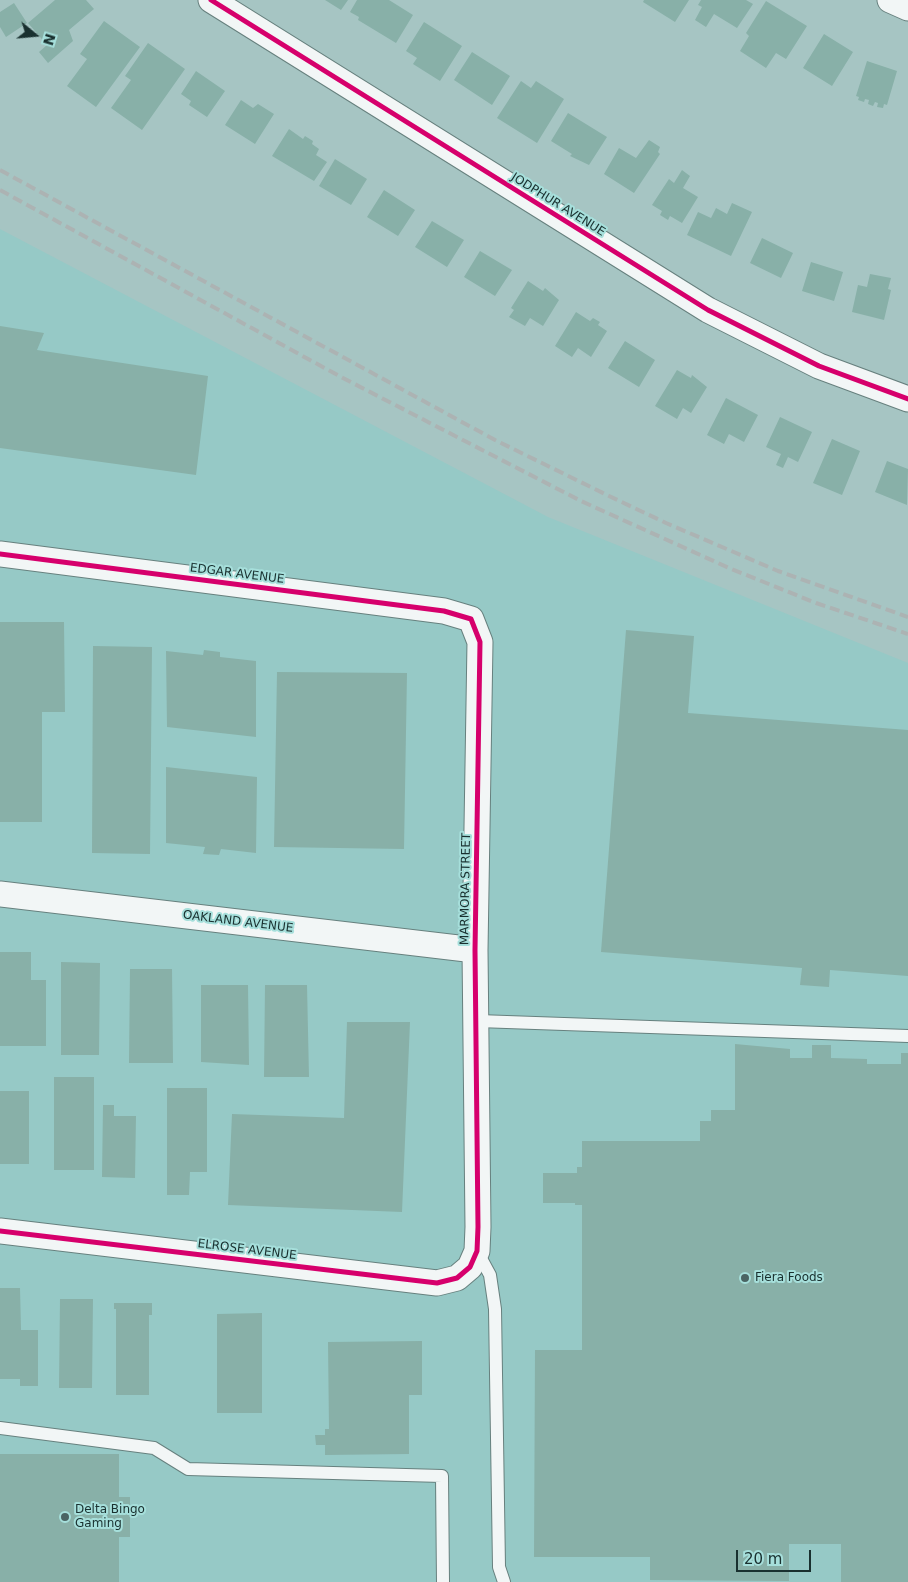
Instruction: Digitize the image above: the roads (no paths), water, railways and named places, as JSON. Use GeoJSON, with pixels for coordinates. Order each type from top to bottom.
{"type":"FeatureCollection","features":[{"type":"Feature","properties":{"kind":"street","name":"JODPHUR AVENUE"},"geometry":{"type":"LineString","coordinates":[[211,0],[708,310],[819,366],[908,399]]}},
{"type":"Feature","properties":{"kind":"street"},"geometry":{"type":"LineString","coordinates":[[890,0],[908,8]]}},
{"type":"Feature","properties":{"kind":"street","name":"EDGAR AVENUE"},"geometry":{"type":"LineString","coordinates":[[0,554],[444,611],[471,619]]}},
{"type":"Feature","properties":{"kind":"street","name":"MARMORA STREET"},"geometry":{"type":"LineString","coordinates":[[471,619],[480,642],[475,950],[478,1021],[477,1251]]}},
{"type":"Feature","properties":{"kind":"street","name":"OAKLAND AVENUE"},"geometry":{"type":"LineString","coordinates":[[0,894],[475,950]]}},
{"type":"Feature","properties":{"kind":"street","name":"ELROSE AVENUE"},"geometry":{"type":"LineString","coordinates":[[0,1231],[437,1283],[457,1278],[470,1267],[477,1251]]}},
{"type":"Feature","properties":{"kind":"lane"},"geometry":{"type":"LineString","coordinates":[[478,1021],[908,1036]]}},
{"type":"Feature","properties":{"kind":"lane"},"geometry":{"type":"LineString","coordinates":[[477,1251],[490,1275],[495,1309],[499,1567],[504,1582]]}},
{"type":"Feature","properties":{"kind":"lane"},"geometry":{"type":"LineString","coordinates":[[0,1428],[154,1448],[188,1469],[442,1476],[443,1582]]}},
{"type":"Feature","properties":{"kind":"railway"},"geometry":{"type":"LineString","coordinates":[[0,170],[495,440],[666,523],[778,571],[908,617]]}},
{"type":"Feature","properties":{"kind":"railway"},"geometry":{"type":"LineString","coordinates":[[0,190],[341,377],[581,501],[729,568],[816,603],[908,634]]}},
{"type":"Feature","properties":{"kind":"place","name":"Fiera Foods"},"geometry":{"type":"Point","coordinates":[745,1278]}},
{"type":"Feature","properties":{"kind":"place","name":"Delta Bingo Gaming"},"geometry":{"type":"Point","coordinates":[65,1517]}}]}
